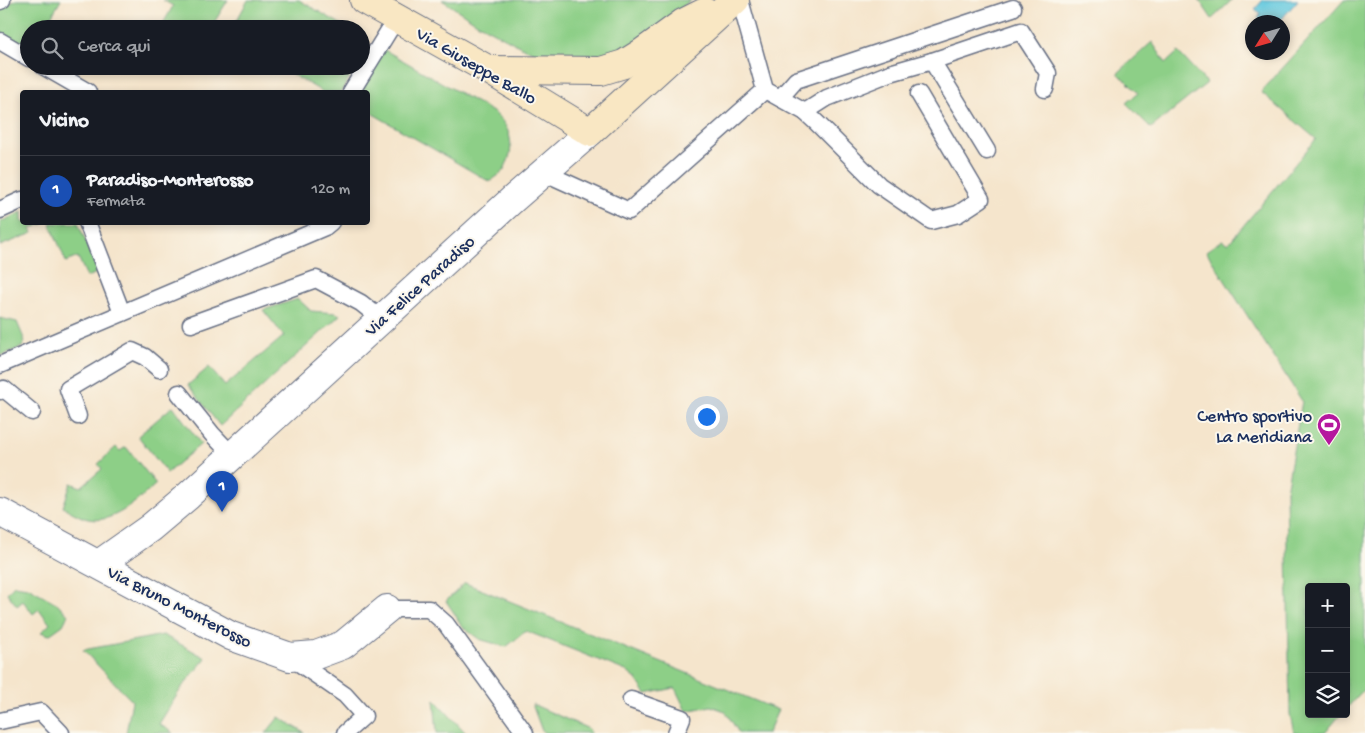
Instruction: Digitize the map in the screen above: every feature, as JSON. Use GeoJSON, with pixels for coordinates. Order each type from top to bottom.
{"type":"FeatureCollection","features":[{"type":"Feature","properties":{"kind":"main road","name":"Via Giuseppe Ballo"},"geometry":{"type":"LineString","coordinates":[[364,0],[489,70],[590,132]]}},
{"type":"Feature","properties":{"kind":"main road","name":"Via Felice Paradiso"},"geometry":{"type":"LineString","coordinates":[[489,70],[601,72],[624,64],[683,23],[733,0]]}},
{"type":"Feature","properties":{"kind":"main road","name":"Via Felice Paradiso"},"geometry":{"type":"LineString","coordinates":[[590,132],[733,0]]}},
{"type":"Feature","properties":{"kind":"street","name":"Via Felice Paradiso"},"geometry":{"type":"LineString","coordinates":[[99,564],[150,528],[188,496],[543,172],[590,132]]}},
{"type":"Feature","properties":{"kind":"street","name":"Via Bruno Monterosso"},"geometry":{"type":"LineString","coordinates":[[0,512],[231,636],[290,657],[316,655],[343,645],[387,609]]}},
{"type":"Feature","properties":{"kind":"lane"},"geometry":{"type":"LineString","coordinates":[[740,0],[765,90],[805,112],[879,185],[931,221],[958,214],[981,199],[919,94]]}},
{"type":"Feature","properties":{"kind":"lane"},"geometry":{"type":"LineString","coordinates":[[780,98],[796,80],[1013,8]]}},
{"type":"Feature","properties":{"kind":"lane"},"geometry":{"type":"LineString","coordinates":[[370,60],[396,19]]}},
{"type":"Feature","properties":{"kind":"lane"},"geometry":{"type":"LineString","coordinates":[[805,112],[827,98],[890,73],[1021,31],[1048,73],[1045,89]]}},
{"type":"Feature","properties":{"kind":"lane"},"geometry":{"type":"LineString","coordinates":[[0,41],[20,53]]}},
{"type":"Feature","properties":{"kind":"lane"},"geometry":{"type":"LineString","coordinates":[[932,61],[987,151]]}},
{"type":"Feature","properties":{"kind":"lane"},"geometry":{"type":"LineString","coordinates":[[59,75],[85,90]]}},
{"type":"Feature","properties":{"kind":"lane"},"geometry":{"type":"LineString","coordinates":[[351,90],[361,75]]}},
{"type":"Feature","properties":{"kind":"lane"},"geometry":{"type":"LineString","coordinates":[[543,172],[629,212],[765,90]]}},
{"type":"Feature","properties":{"kind":"lane"},"geometry":{"type":"LineString","coordinates":[[0,210],[20,201]]}},
{"type":"Feature","properties":{"kind":"lane"},"geometry":{"type":"LineString","coordinates":[[88,225],[122,313]]}},
{"type":"Feature","properties":{"kind":"lane"},"geometry":{"type":"LineString","coordinates":[[0,365],[325,228],[328,225]]}},
{"type":"Feature","properties":{"kind":"lane"},"geometry":{"type":"LineString","coordinates":[[191,324],[316,278],[361,303],[381,319]]}},
{"type":"Feature","properties":{"kind":"lane"},"geometry":{"type":"LineString","coordinates":[[78,416],[68,389],[132,351],[145,357],[159,369]]}},
{"type":"Feature","properties":{"kind":"lane"},"geometry":{"type":"LineString","coordinates":[[0,391],[4,389],[32,412]]}},
{"type":"Feature","properties":{"kind":"lane"},"geometry":{"type":"LineString","coordinates":[[179,393],[212,434],[232,455]]}},
{"type":"Feature","properties":{"kind":"lane"},"geometry":{"type":"LineString","coordinates":[[387,609],[429,608],[446,624],[526,733]]}},
{"type":"Feature","properties":{"kind":"lane"},"geometry":{"type":"LineString","coordinates":[[290,657],[345,695],[364,716],[345,733]]}},
{"type":"Feature","properties":{"kind":"lane"},"geometry":{"type":"LineString","coordinates":[[631,700],[682,718],[676,733]]}},
{"type":"Feature","properties":{"kind":"lane"},"geometry":{"type":"LineString","coordinates":[[0,721],[41,712],[61,733]]}},
{"type":"Feature","properties":{"kind":"green space"},"geometry":{"type":"Polygon","coordinates":[[[16,0],[61,0],[49,20],[20,20],[20,45],[0,33],[0,9],[16,0]]]}},
{"type":"Feature","properties":{"kind":"green space"},"geometry":{"type":"Polygon","coordinates":[[[163,0],[228,0],[216,20],[165,20],[173,6],[163,0]]]}},
{"type":"Feature","properties":{"kind":"green space"},"geometry":{"type":"Polygon","coordinates":[[[248,0],[299,0],[333,20],[237,20],[248,0]]]}},
{"type":"Feature","properties":{"kind":"green space"},"geometry":{"type":"Polygon","coordinates":[[[442,0],[691,0],[622,55],[601,60],[547,58],[523,48],[477,23],[442,0]]]}},
{"type":"Feature","properties":{"kind":"green space"},"geometry":{"type":"Polygon","coordinates":[[[1199,0],[1232,0],[1212,19],[1199,0]]]}},
{"type":"Feature","properties":{"kind":"green space","name":"Centro sportivo La Meridiana"},"geometry":{"type":"Polygon","coordinates":[[[1344,0],[1365,0],[1365,688],[1350,705],[1350,583],[1305,583],[1305,718],[1338,718],[1325,733],[1294,733],[1290,714],[1286,491],[1302,401],[1206,251],[1222,240],[1228,244],[1316,139],[1261,92],[1344,0]]]}},
{"type":"Feature","properties":{"kind":"green space"},"geometry":{"type":"Polygon","coordinates":[[[1152,42],[1166,63],[1178,52],[1207,83],[1151,128],[1126,103],[1138,93],[1118,73],[1152,42]]]}},
{"type":"Feature","properties":{"kind":"green space"},"geometry":{"type":"Polygon","coordinates":[[[383,49],[493,112],[503,122],[510,140],[510,154],[502,172],[490,182],[370,112],[370,90],[359,90],[368,75],[370,75],[370,71],[383,49]]]}},
{"type":"Feature","properties":{"kind":"green space"},"geometry":{"type":"Polygon","coordinates":[[[293,75],[351,75],[342,90],[319,90],[293,75]]]}},
{"type":"Feature","properties":{"kind":"green space"},"geometry":{"type":"Polygon","coordinates":[[[20,213],[20,225],[39,225],[31,228],[33,233],[0,246],[0,222],[20,213]]]}},
{"type":"Feature","properties":{"kind":"green space"},"geometry":{"type":"Polygon","coordinates":[[[51,225],[79,225],[99,272],[87,277],[78,257],[66,262],[51,225]]]}},
{"type":"Feature","properties":{"kind":"green space"},"geometry":{"type":"Polygon","coordinates":[[[298,299],[311,311],[340,315],[220,426],[188,385],[209,367],[225,386],[284,336],[263,310],[298,299]]]}},
{"type":"Feature","properties":{"kind":"green space"},"geometry":{"type":"Polygon","coordinates":[[[0,318],[17,322],[25,341],[22,347],[0,356],[0,318]]]}},
{"type":"Feature","properties":{"kind":"green space"},"geometry":{"type":"Polygon","coordinates":[[[173,406],[201,444],[167,473],[138,436],[173,406]]]}},
{"type":"Feature","properties":{"kind":"green space"},"geometry":{"type":"Polygon","coordinates":[[[116,447],[120,451],[126,447],[156,484],[132,504],[104,519],[84,518],[63,507],[71,483],[81,487],[102,469],[98,464],[116,447]]]}},
{"type":"Feature","properties":{"kind":"green space"},"geometry":{"type":"Polygon","coordinates":[[[465,583],[778,710],[768,733],[739,733],[725,711],[711,706],[686,711],[675,688],[646,694],[636,679],[626,671],[526,631],[506,647],[479,639],[461,626],[446,601],[465,583]]]}},
{"type":"Feature","properties":{"kind":"green space"},"geometry":{"type":"Polygon","coordinates":[[[14,585],[28,587],[58,604],[68,615],[63,625],[49,635],[41,632],[50,624],[39,609],[33,614],[23,601],[17,606],[7,593],[14,585]]]}},
{"type":"Feature","properties":{"kind":"green space"},"geometry":{"type":"Polygon","coordinates":[[[163,635],[206,658],[182,687],[159,724],[173,733],[126,733],[132,701],[83,650],[163,635]]]}},
{"type":"Feature","properties":{"kind":"green space"},"geometry":{"type":"Polygon","coordinates":[[[434,699],[466,733],[437,733],[434,699]]]}},
{"type":"Feature","properties":{"kind":"green space"},"geometry":{"type":"Polygon","coordinates":[[[532,704],[589,729],[591,733],[547,733],[542,731],[532,704]]]}},
{"type":"Feature","properties":{"kind":"green space"},"geometry":{"type":"Polygon","coordinates":[[[279,717],[305,733],[266,733],[279,717]]]}},
{"type":"Feature","properties":{"kind":"water"},"geometry":{"type":"Polygon","coordinates":[[[1263,0],[1298,0],[1285,15],[1260,15],[1260,13],[1255,9],[1263,0]]]}},
{"type":"Feature","properties":{"kind":"place","name":"Centro sportivo La Meridiana"},"geometry":{"type":"Point","coordinates":[1329,446]}},
{"type":"Feature","properties":{"kind":"place","name":"Paradiso-Monterosso"},"geometry":{"type":"Point","coordinates":[222,512]}}]}
